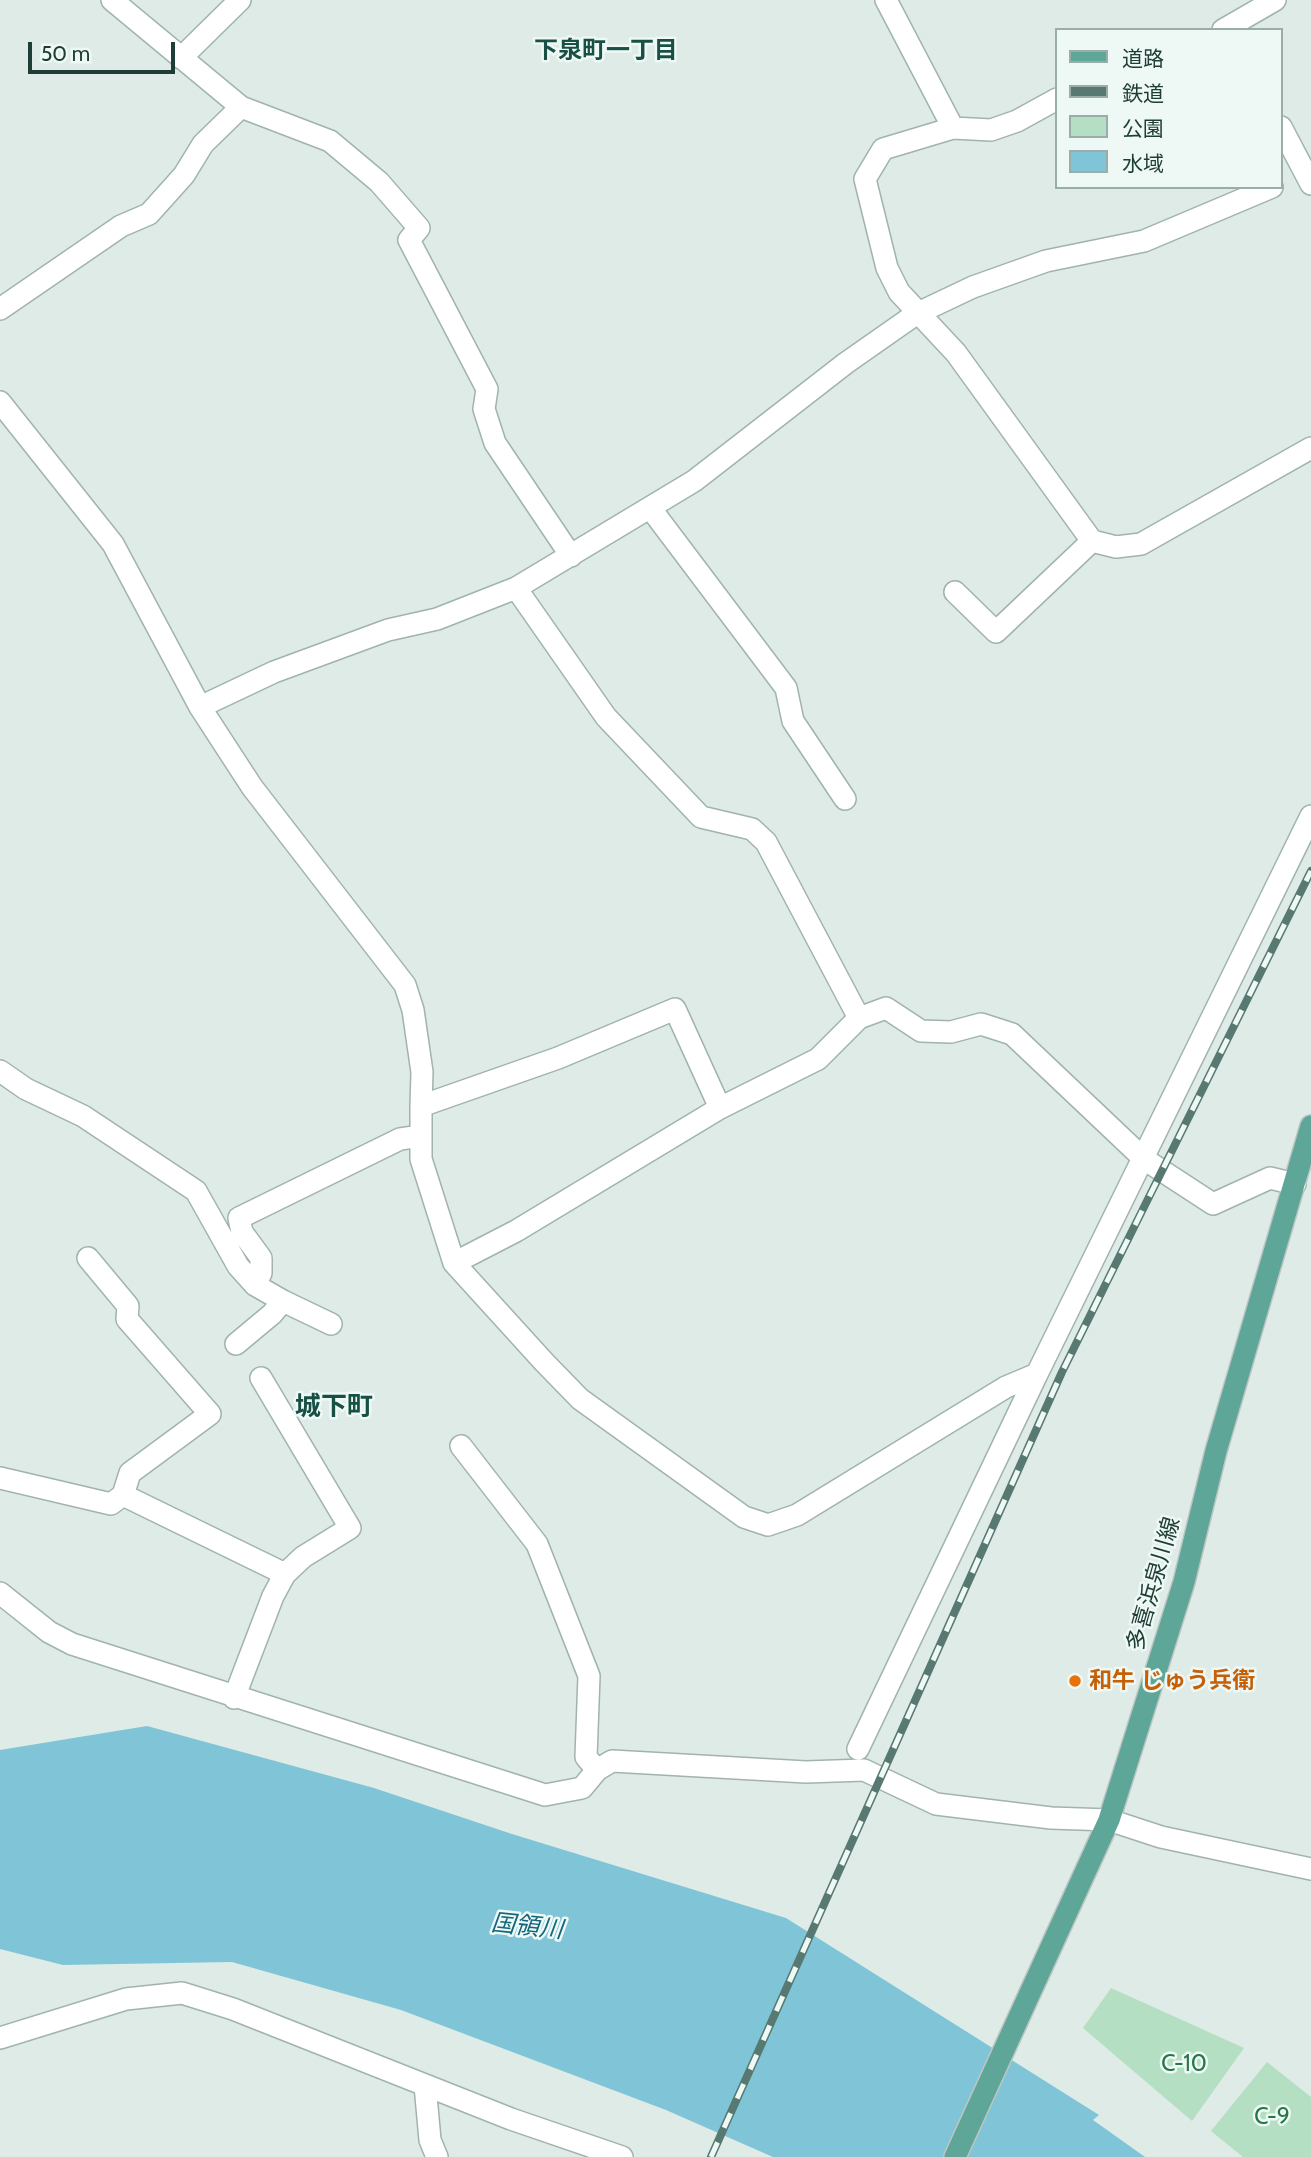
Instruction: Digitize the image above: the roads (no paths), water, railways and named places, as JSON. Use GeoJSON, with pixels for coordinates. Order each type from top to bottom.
{"type":"FeatureCollection","features":[{"type":"Feature","properties":{"kind":"main road","name":"多喜浜泉川線"},"geometry":{"type":"LineString","coordinates":[[956,2157],[1109,1820],[1184,1582],[1216,1451],[1294,1184],[1308,1149],[1311,1126]]}},
{"type":"Feature","properties":{"kind":"street"},"geometry":{"type":"LineString","coordinates":[[112,0],[241,107],[330,141],[379,182],[419,228],[409,240],[487,389],[484,409],[495,443],[571,556]]}},
{"type":"Feature","properties":{"kind":"street"},"geometry":{"type":"LineString","coordinates":[[181,58],[240,0]]}},
{"type":"Feature","properties":{"kind":"street"},"geometry":{"type":"LineString","coordinates":[[886,0],[953,128]]}},
{"type":"Feature","properties":{"kind":"street"},"geometry":{"type":"LineString","coordinates":[[1230,28],[1275,0]]}},
{"type":"Feature","properties":{"kind":"street"},"geometry":{"type":"LineString","coordinates":[[1056,100],[1017,121],[991,130],[953,128],[883,149],[865,179],[887,268],[899,292],[916,314],[956,353],[1092,541],[1116,547],[1142,544],[1311,448]]}},
{"type":"Feature","properties":{"kind":"street"},"geometry":{"type":"LineString","coordinates":[[0,309],[121,226],[149,214],[184,175],[204,144],[241,107]]}},
{"type":"Feature","properties":{"kind":"street"},"geometry":{"type":"LineString","coordinates":[[1283,131],[1311,182],[1283,186]]}},
{"type":"Feature","properties":{"kind":"street"},"geometry":{"type":"LineString","coordinates":[[200,707],[274,672],[388,630],[437,619],[516,588],[694,481],[846,363],[916,314],[972,287],[1046,261],[1144,241],[1267,189]]}},
{"type":"Feature","properties":{"kind":"street"},"geometry":{"type":"LineString","coordinates":[[0,401],[113,544],[200,707],[252,787],[405,985],[413,1010],[422,1072],[421,1159],[454,1263],[580,1399],[744,1517],[768,1525],[797,1515],[1006,1387],[1037,1374]]}},
{"type":"Feature","properties":{"kind":"street"},"geometry":{"type":"LineString","coordinates":[[651,509],[786,688],[793,721],[845,799]]}},
{"type":"Feature","properties":{"kind":"street"},"geometry":{"type":"LineString","coordinates":[[955,593],[996,632],[1092,541]]}},
{"type":"Feature","properties":{"kind":"street"},"geometry":{"type":"LineString","coordinates":[[516,588],[606,717],[701,817],[752,829],[766,842],[859,1018]]}},
{"type":"Feature","properties":{"kind":"street"},"geometry":{"type":"LineString","coordinates":[[858,1749],[1037,1374],[1311,816]]}},
{"type":"Feature","properties":{"kind":"street"},"geometry":{"type":"LineString","coordinates":[[454,1263],[516,1231],[720,1108],[818,1059],[859,1018],[886,1008],[921,1031],[951,1032],[981,1024],[1012,1034],[1144,1159],[1213,1204],[1270,1178],[1294,1184]]}},
{"type":"Feature","properties":{"kind":"street"},"geometry":{"type":"LineString","coordinates":[[421,1106],[558,1058],[675,1009],[720,1108]]}},
{"type":"Feature","properties":{"kind":"street"},"geometry":{"type":"LineString","coordinates":[[0,1071],[26,1089],[83,1116],[196,1191],[238,1266],[255,1285],[331,1324]]}},
{"type":"Feature","properties":{"kind":"street"},"geometry":{"type":"LineString","coordinates":[[255,1285],[261,1273],[261,1258],[242,1232],[239,1218],[400,1139],[421,1136]]}},
{"type":"Feature","properties":{"kind":"street"},"geometry":{"type":"LineString","coordinates":[[0,1478],[111,1504],[123,1495],[130,1473],[210,1414],[127,1319],[128,1306],[88,1258]]}},
{"type":"Feature","properties":{"kind":"street"},"geometry":{"type":"LineString","coordinates":[[236,1344],[272,1314],[283,1301]]}},
{"type":"Feature","properties":{"kind":"street"},"geometry":{"type":"LineString","coordinates":[[234,1698],[273,1596],[285,1574],[303,1557],[350,1528],[261,1378]]}},
{"type":"Feature","properties":{"kind":"street"},"geometry":{"type":"LineString","coordinates":[[461,1447],[537,1544],[589,1676],[586,1757],[597,1770]]}},
{"type":"Feature","properties":{"kind":"street"},"geometry":{"type":"LineString","coordinates":[[123,1495],[285,1574]]}},
{"type":"Feature","properties":{"kind":"street"},"geometry":{"type":"LineString","coordinates":[[0,1593],[49,1633],[72,1644],[234,1698],[545,1795],[582,1788],[597,1770],[612,1761],[806,1772],[864,1770],[936,1804],[1051,1818],[1109,1820],[1161,1838],[1311,1869]]}},
{"type":"Feature","properties":{"kind":"street"},"geometry":{"type":"LineString","coordinates":[[0,2038],[126,1999],[182,1993],[233,2009],[425,2085],[622,2157]]}},
{"type":"Feature","properties":{"kind":"street"},"geometry":{"type":"LineString","coordinates":[[425,2085],[430,2140],[437,2157]]}},
{"type":"Feature","properties":{"kind":"water","name":"国領川"},"geometry":{"type":"Polygon","coordinates":[[[147,1726],[374,1788],[512,1834],[786,1918],[1099,2115],[1093,2120],[1145,2157],[773,2157],[666,2110],[401,2010],[232,1962],[63,1965],[0,1949],[0,1750],[147,1726]]]}},
{"type":"Feature","properties":{"kind":"railway"},"geometry":{"type":"LineString","coordinates":[[711,2157],[1062,1372],[1311,871]]}},
{"type":"Feature","properties":{"kind":"place","name":"和牛 じゅう兵衛"},"geometry":{"type":"Point","coordinates":[1075,1681]}},
{"type":"Feature","properties":{"kind":"district","name":"下泉町一丁目"},"geometry":{"type":"Point","coordinates":[606,51]}},
{"type":"Feature","properties":{"kind":"district","name":"城下町"},"geometry":{"type":"Point","coordinates":[334,1407]}},
{"type":"Feature","properties":{"kind":"park label","name":"C-10"},"geometry":{"type":"Point","coordinates":[1184,2064]}},
{"type":"Feature","properties":{"kind":"park label","name":"C-9"},"geometry":{"type":"Point","coordinates":[1272,2117]}}]}
